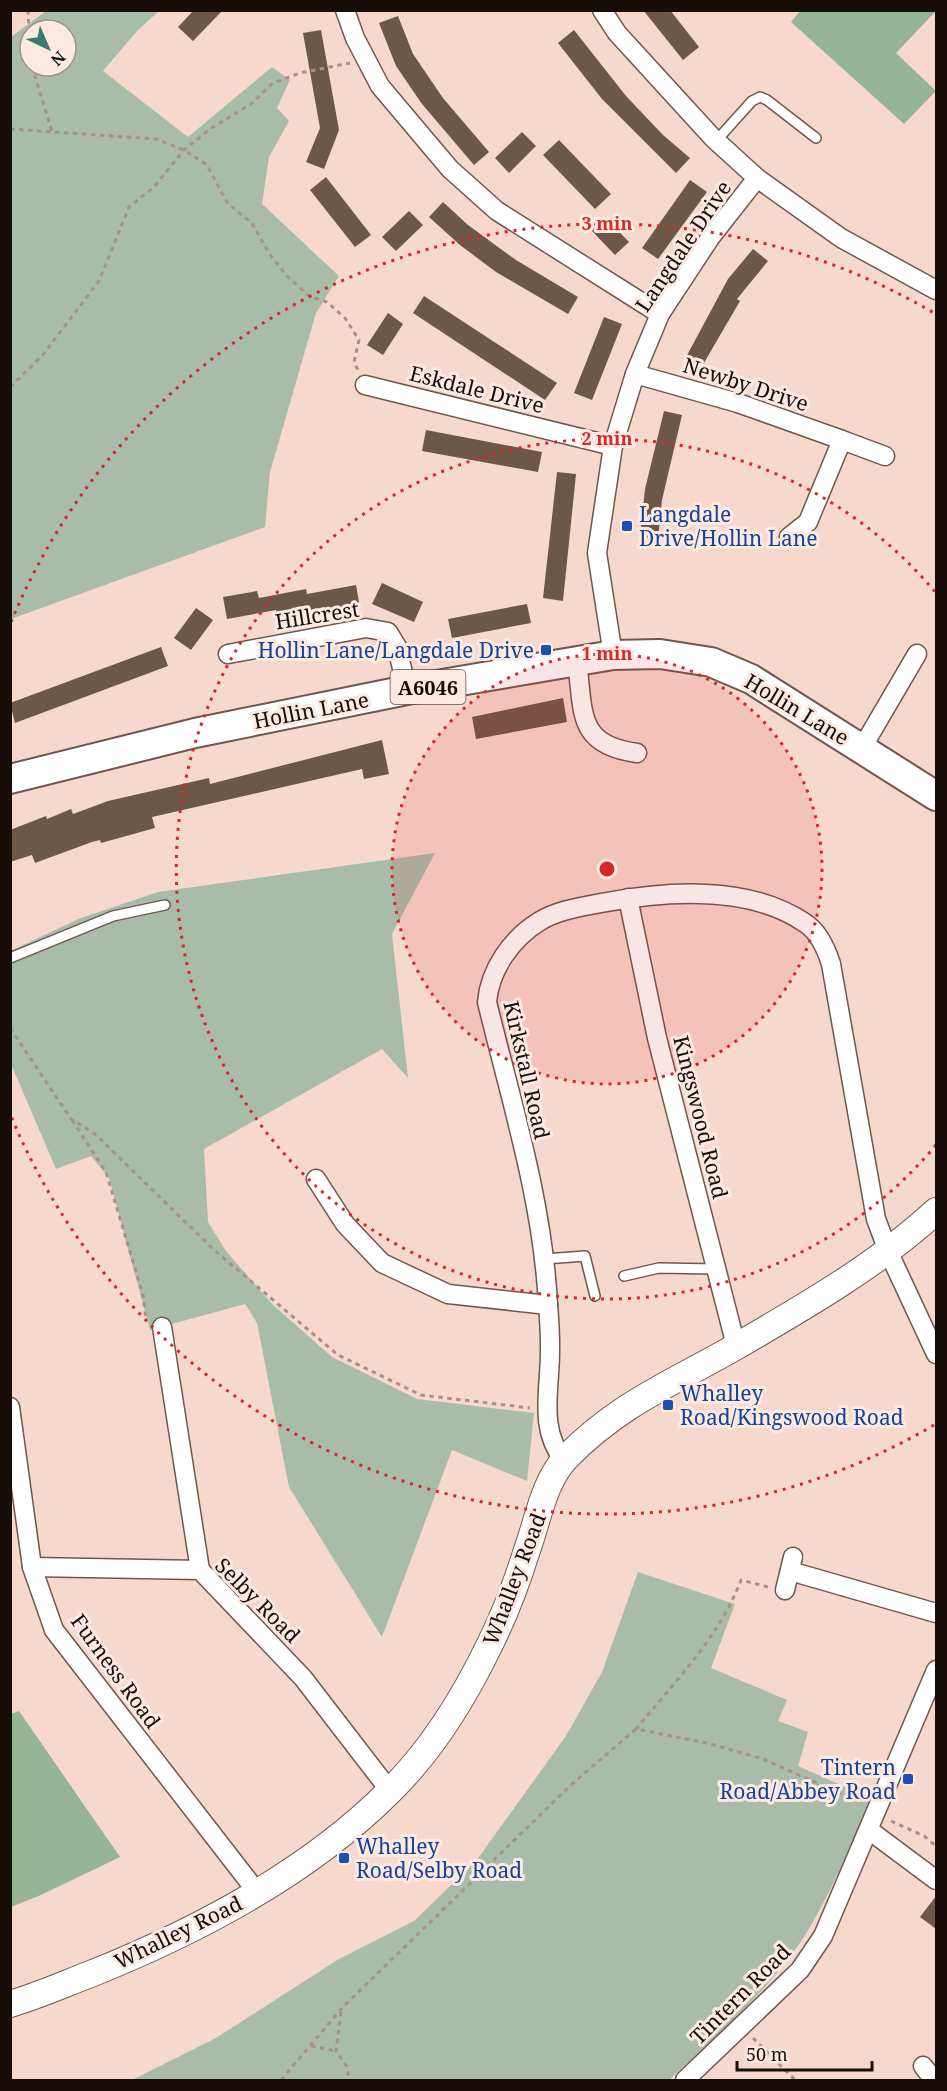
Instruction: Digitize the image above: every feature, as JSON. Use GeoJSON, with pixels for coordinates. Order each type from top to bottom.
{"type":"FeatureCollection","features":[{"type":"Feature","properties":{"kind":"main road","name":"Hollin Lane"},"geometry":{"type":"LineString","coordinates":[[10,780],[195,733],[407,690],[613,655],[660,654],[711,662],[751,679],[936,796]]}},
{"type":"Feature","properties":{"kind":"street"},"geometry":{"type":"LineString","coordinates":[[345,10],[366,60],[380,86],[450,169],[497,211],[660,314]]}},
{"type":"Feature","properties":{"kind":"street"},"geometry":{"type":"LineString","coordinates":[[602,10],[618,33],[716,141],[757,178],[841,238],[936,290]]}},
{"type":"Feature","properties":{"kind":"street","name":"Langdale Drive"},"geometry":{"type":"LineString","coordinates":[[613,655],[597,553],[613,446],[635,374],[660,314],[710,238],[757,178]]}},
{"type":"Feature","properties":{"kind":"street","name":"Newby Drive"},"geometry":{"type":"LineString","coordinates":[[635,374],[738,403],[885,456]]}},
{"type":"Feature","properties":{"kind":"street","name":"Eskdale Drive"},"geometry":{"type":"LineString","coordinates":[[365,385],[613,446]]}},
{"type":"Feature","properties":{"kind":"street"},"geometry":{"type":"LineString","coordinates":[[789,537],[807,522],[842,440]]}},
{"type":"Feature","properties":{"kind":"street","name":"Hillcrest"},"geometry":{"type":"LineString","coordinates":[[228,654],[366,627],[388,632],[397,647],[407,690]]}},
{"type":"Feature","properties":{"kind":"street"},"geometry":{"type":"LineString","coordinates":[[862,748],[917,654]]}},
{"type":"Feature","properties":{"kind":"street"},"geometry":{"type":"LineString","coordinates":[[577,662],[586,725],[593,736],[611,748],[637,753]]}},
{"type":"Feature","properties":{"kind":"street","name":"Kirkstall Road"},"geometry":{"type":"LineString","coordinates":[[564,1461],[552,1444],[546,1410],[549,1373],[549,1305],[540,1224],[487,1002],[489,987],[508,951],[541,921],[581,907],[628,898],[693,894],[736,898],[786,912],[807,924],[818,935],[831,964],[872,1203],[888,1251]]}},
{"type":"Feature","properties":{"kind":"street","name":"Kingswood Road"},"geometry":{"type":"LineString","coordinates":[[628,898],[657,1038],[736,1346]]}},
{"type":"Feature","properties":{"kind":"street"},"geometry":{"type":"LineString","coordinates":[[316,1179],[345,1224],[382,1263],[448,1294],[549,1305]]}},
{"type":"Feature","properties":{"kind":"street","name":"Whalley Road"},"geometry":{"type":"LineString","coordinates":[[10,2004],[151,1950],[257,1892],[318,1852],[390,1791],[433,1742],[468,1689],[504,1617],[544,1498],[564,1461],[599,1426],[628,1405],[736,1346],[888,1251],[936,1211]]}},
{"type":"Feature","properties":{"kind":"street"},"geometry":{"type":"LineString","coordinates":[[888,1251],[936,1354]]}},
{"type":"Feature","properties":{"kind":"street"},"geometry":{"type":"LineString","coordinates":[[162,1327],[200,1570]]}},
{"type":"Feature","properties":{"kind":"street","name":"Furness Road"},"geometry":{"type":"LineString","coordinates":[[10,1407],[32,1567],[54,1630],[257,1892]]}},
{"type":"Feature","properties":{"kind":"street"},"geometry":{"type":"LineString","coordinates":[[785,1590],[791,1564],[936,1613]]}},
{"type":"Feature","properties":{"kind":"street","name":"Selby Road"},"geometry":{"type":"LineString","coordinates":[[32,1567],[200,1570],[303,1678],[390,1791]]}},
{"type":"Feature","properties":{"kind":"street","name":"Tintern Road"},"geometry":{"type":"LineString","coordinates":[[685,2080],[800,1970],[823,1936],[935,1679]]}},
{"type":"Feature","properties":{"kind":"street"},"geometry":{"type":"LineString","coordinates":[[874,1818],[936,1880]]}},
{"type":"Feature","properties":{"kind":"street"},"geometry":{"type":"LineString","coordinates":[[923,2066],[934,2080]]}},
{"type":"Feature","properties":{"kind":"lane"},"geometry":{"type":"LineString","coordinates":[[716,141],[752,101],[760,97],[816,138]]}},
{"type":"Feature","properties":{"kind":"lane"},"geometry":{"type":"LineString","coordinates":[[10,958],[113,916],[165,905]]}},
{"type":"Feature","properties":{"kind":"lane"},"geometry":{"type":"LineString","coordinates":[[545,1258],[585,1256],[595,1296]]}},
{"type":"Feature","properties":{"kind":"lane"},"geometry":{"type":"LineString","coordinates":[[624,1276],[659,1268],[715,1269]]}},
{"type":"Feature","properties":{"kind":"path"},"geometry":{"type":"LineString","coordinates":[[10,387],[42,356],[99,281],[129,207],[153,188],[184,150],[210,129],[251,104],[273,83],[300,73],[366,60]]}},
{"type":"Feature","properties":{"kind":"path"},"geometry":{"type":"LineString","coordinates":[[36,78],[52,132]]}},
{"type":"Feature","properties":{"kind":"path"},"geometry":{"type":"LineString","coordinates":[[10,129],[156,139],[184,150],[207,165],[228,204],[252,223],[268,252],[287,276],[309,296],[327,302],[345,318],[359,340],[354,362],[365,385]]}},
{"type":"Feature","properties":{"kind":"path"},"geometry":{"type":"LineString","coordinates":[[10,1028],[106,1172],[143,1295],[148,1328],[162,1327]]}},
{"type":"Feature","properties":{"kind":"path"},"geometry":{"type":"LineString","coordinates":[[71,1119],[95,1134],[213,1249],[338,1355],[421,1395],[546,1410]]}},
{"type":"Feature","properties":{"kind":"path"},"geometry":{"type":"LineString","coordinates":[[281,2080],[341,2010],[572,1784],[636,1729],[690,1663],[724,1615],[741,1580],[785,1590]]}},
{"type":"Feature","properties":{"kind":"path"},"geometry":{"type":"LineString","coordinates":[[636,1729],[707,1743],[763,1759],[874,1818],[924,1836],[936,1846]]}},
{"type":"Feature","properties":{"kind":"path"},"geometry":{"type":"LineString","coordinates":[[341,2010],[336,2050],[347,2067],[349,2079]]}},
{"type":"Feature","properties":{"kind":"path"},"geometry":{"type":"LineString","coordinates":[[741,2027],[795,2080]]}},
{"type":"Feature","properties":{"kind":"path"},"geometry":{"type":"LineString","coordinates":[[311,2046],[336,2050]]}},
{"type":"Feature","properties":{"kind":"green space"},"geometry":{"type":"Polygon","coordinates":[[[801,10],[936,11],[896,53],[936,91],[904,124],[791,22],[801,10]]]}},
{"type":"Feature","properties":{"kind":"green space"},"geometry":{"type":"Polygon","coordinates":[[[46,11],[159,11],[137,31],[103,71],[188,137],[272,67],[290,80],[277,108],[289,121],[269,157],[262,204],[339,276],[316,313],[270,472],[265,527],[11,619],[11,37],[18,32],[18,78],[78,78],[78,18],[37,18],[46,11]]]}},
{"type":"Feature","properties":{"kind":"green space"},"geometry":{"type":"Polygon","coordinates":[[[435,853],[392,934],[408,1078],[382,1049],[204,1149],[208,1222],[226,1251],[273,1305],[332,1357],[417,1399],[534,1413],[527,1481],[452,1450],[382,1637],[289,1487],[257,1323],[245,1304],[150,1330],[109,1178],[91,1156],[56,1169],[11,1064],[10,951],[81,918],[158,892],[435,853]]]}},
{"type":"Feature","properties":{"kind":"green space"},"geometry":{"type":"Polygon","coordinates":[[[638,1572],[735,1604],[711,1668],[787,1700],[778,1721],[808,1732],[798,1766],[872,1799],[833,1884],[807,1932],[778,1972],[743,2010],[669,2080],[132,2080],[216,2038],[339,1959],[414,1921],[476,1861],[566,1736],[602,1672],[638,1572]]]}},
{"type":"Feature","properties":{"kind":"green space"},"geometry":{"type":"Polygon","coordinates":[[[19,1711],[120,1857],[11,1907],[10,1714],[19,1711]]]}},
{"type":"Feature","properties":{"kind":"building"},"geometry":{"type":"Polygon","coordinates":[[[194,10],[223,10],[193,41],[178,27],[194,10]]]}},
{"type":"Feature","properties":{"kind":"building"},"geometry":{"type":"Polygon","coordinates":[[[643,10],[670,10],[699,47],[683,60],[643,10]]]}},
{"type":"Feature","properties":{"kind":"building"},"geometry":{"type":"Polygon","coordinates":[[[398,16],[413,54],[443,98],[489,152],[474,165],[422,104],[396,66],[379,23],[398,16]]]}},
{"type":"Feature","properties":{"kind":"building"},"geometry":{"type":"Polygon","coordinates":[[[321,30],[339,130],[324,169],[306,162],[320,128],[303,33],[321,30]]]}},
{"type":"Feature","properties":{"kind":"building"},"geometry":{"type":"Polygon","coordinates":[[[574,30],[626,96],[663,135],[690,158],[676,173],[602,99],[558,43],[574,30]]]}},
{"type":"Feature","properties":{"kind":"building"},"geometry":{"type":"Polygon","coordinates":[[[522,132],[536,146],[509,173],[495,158],[522,132]]]}},
{"type":"Feature","properties":{"kind":"building"},"geometry":{"type":"Polygon","coordinates":[[[559,140],[611,194],[595,209],[543,155],[559,140]]]}},
{"type":"Feature","properties":{"kind":"building"},"geometry":{"type":"Polygon","coordinates":[[[326,177],[371,235],[355,247],[310,190],[326,177]]]}},
{"type":"Feature","properties":{"kind":"building"},"geometry":{"type":"Polygon","coordinates":[[[690,180],[707,192],[658,259],[642,248],[690,180]]]}},
{"type":"Feature","properties":{"kind":"building"},"geometry":{"type":"Polygon","coordinates":[[[443,202],[468,225],[516,260],[578,297],[568,314],[496,272],[460,245],[429,217],[443,202]]]}},
{"type":"Feature","properties":{"kind":"building"},"geometry":{"type":"Polygon","coordinates":[[[409,211],[423,225],[396,251],[382,237],[409,211]]]}},
{"type":"Feature","properties":{"kind":"building"},"geometry":{"type":"Polygon","coordinates":[[[605,217],[629,242],[615,255],[591,230],[605,217]]]}},
{"type":"Feature","properties":{"kind":"building"},"geometry":{"type":"Polygon","coordinates":[[[753,249],[768,261],[737,299],[740,301],[701,368],[685,359],[728,279],[753,249]]]}},
{"type":"Feature","properties":{"kind":"building"},"geometry":{"type":"Polygon","coordinates":[[[424,296],[557,383],[545,400],[413,313],[424,296]]]}},
{"type":"Feature","properties":{"kind":"building"},"geometry":{"type":"Polygon","coordinates":[[[388,313],[403,324],[383,355],[367,345],[388,313]]]}},
{"type":"Feature","properties":{"kind":"building"},"geometry":{"type":"Polygon","coordinates":[[[604,317],[622,324],[592,400],[574,393],[604,317]]]}},
{"type":"Feature","properties":{"kind":"building"},"geometry":{"type":"Polygon","coordinates":[[[664,411],[682,415],[662,500],[658,539],[640,537],[645,489],[664,411]]]}},
{"type":"Feature","properties":{"kind":"building"},"geometry":{"type":"Polygon","coordinates":[[[426,430],[542,452],[538,472],[422,451],[426,430]]]}},
{"type":"Feature","properties":{"kind":"building"},"geometry":{"type":"Polygon","coordinates":[[[557,472],[576,474],[563,601],[543,598],[557,472]]]}},
{"type":"Feature","properties":{"kind":"building"},"geometry":{"type":"Polygon","coordinates":[[[382,583],[423,602],[414,622],[372,604],[382,583]]]}},
{"type":"Feature","properties":{"kind":"building"},"geometry":{"type":"Polygon","coordinates":[[[356,585],[360,608],[326,614],[325,607],[277,616],[276,610],[227,619],[223,597],[257,591],[259,598],[306,589],[307,594],[356,585]]]}},
{"type":"Feature","properties":{"kind":"building"},"geometry":{"type":"Polygon","coordinates":[[[527,604],[531,623],[452,638],[448,619],[527,604]]]}},
{"type":"Feature","properties":{"kind":"building"},"geometry":{"type":"Polygon","coordinates":[[[196,608],[213,620],[191,650],[174,638],[196,608]]]}},
{"type":"Feature","properties":{"kind":"building"},"geometry":{"type":"Polygon","coordinates":[[[161,647],[168,666],[15,723],[10,703],[161,647]]]}},
{"type":"Feature","properties":{"kind":"building"},"geometry":{"type":"Polygon","coordinates":[[[563,698],[567,722],[476,739],[472,717],[563,698]]]}},
{"type":"Feature","properties":{"kind":"building"},"geometry":{"type":"Polygon","coordinates":[[[382,740],[389,774],[364,779],[362,769],[152,817],[155,828],[101,843],[100,840],[92,842],[35,863],[32,855],[10,862],[10,830],[46,816],[47,819],[71,809],[73,814],[108,801],[209,778],[210,784],[382,740]]]}},
{"type":"Feature","properties":{"kind":"building"},"geometry":{"type":"Polygon","coordinates":[[[936,1896],[936,1929],[920,1917],[936,1896]]]}},
{"type":"Feature","properties":{"kind":"place","name":"Langdale Drive/Hollin Lane"},"geometry":{"type":"Point","coordinates":[627,526]}},
{"type":"Feature","properties":{"kind":"place","name":"Hollin Lane/Langdale Drive"},"geometry":{"type":"Point","coordinates":[546,650]}},
{"type":"Feature","properties":{"kind":"place","name":"Whalley Road/Kingswood Road"},"geometry":{"type":"Point","coordinates":[668,1405]}},
{"type":"Feature","properties":{"kind":"place","name":"Tintern Road/Abbey Road"},"geometry":{"type":"Point","coordinates":[908,1779]}},
{"type":"Feature","properties":{"kind":"place","name":"Whalley Road/Selby Road"},"geometry":{"type":"Point","coordinates":[344,1858]}}]}
